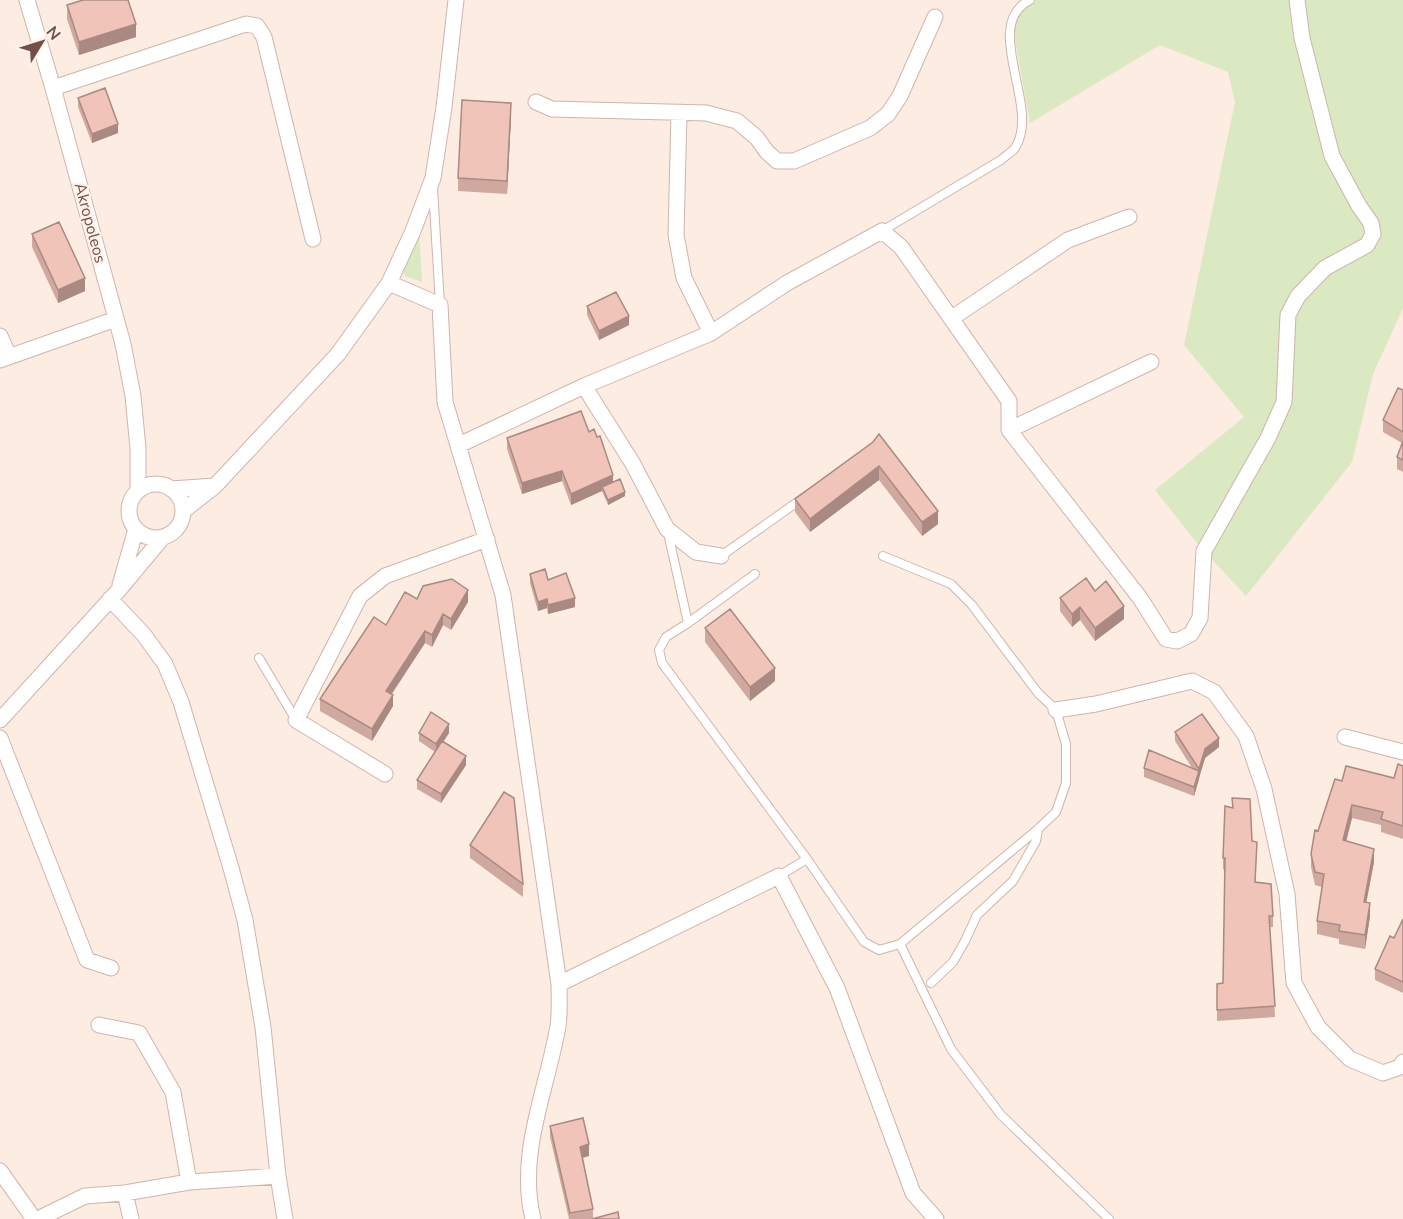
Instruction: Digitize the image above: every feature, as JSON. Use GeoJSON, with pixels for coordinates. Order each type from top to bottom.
{"type":"FeatureCollection","features":[{"type":"Feature","properties":{"kind":"street","name":"Akropoleos"},"geometry":{"type":"LineString","coordinates":[[27,0],[123,344],[133,396],[138,448]]}},
{"type":"Feature","properties":{"kind":"street"},"geometry":{"type":"LineString","coordinates":[[0,720],[114,595],[163,537],[177,528],[183,511],[215,486],[338,354],[389,283],[413,231],[433,178],[444,107],[456,0]]}},
{"type":"Feature","properties":{"kind":"street"},"geometry":{"type":"LineString","coordinates":[[459,445],[584,386],[711,333],[787,283],[882,231],[902,247],[1009,401],[1009,430],[1140,598],[1166,639],[1177,641],[1191,634],[1200,618],[1204,551],[1268,438],[1284,402],[1288,315],[1298,296],[1325,268],[1367,245],[1373,234],[1371,223],[1359,206],[1332,156],[1302,38],[1297,0]]}},
{"type":"Feature","properties":{"kind":"street"},"geometry":{"type":"LineString","coordinates":[[536,102],[552,109],[706,113],[737,121],[757,138],[766,152],[777,161],[794,161],[870,128],[888,114],[900,96],[935,17]]}},
{"type":"Feature","properties":{"kind":"street"},"geometry":{"type":"LineString","coordinates":[[53,88],[246,24],[257,26],[264,37],[313,239]]}},
{"type":"Feature","properties":{"kind":"street"},"geometry":{"type":"LineString","coordinates":[[679,112],[676,235],[684,278],[711,333]]}},
{"type":"Feature","properties":{"kind":"street"},"geometry":{"type":"LineString","coordinates":[[951,318],[1068,240],[1129,217]]}},
{"type":"Feature","properties":{"kind":"street"},"geometry":{"type":"LineString","coordinates":[[389,283],[440,305],[445,402],[503,595],[559,984],[558,1024],[528,1160],[528,1199],[533,1219]]}},
{"type":"Feature","properties":{"kind":"street"},"geometry":{"type":"LineString","coordinates":[[0,336],[5,358],[116,319]]}},
{"type":"Feature","properties":{"kind":"street"},"geometry":{"type":"LineString","coordinates":[[1009,430],[1150,362]]}},
{"type":"Feature","properties":{"kind":"street"},"geometry":{"type":"LineString","coordinates":[[584,386],[633,464],[667,529],[696,552],[721,556]]}},
{"type":"Feature","properties":{"kind":"street"},"geometry":{"type":"LineString","coordinates":[[138,448],[154,484]]}},
{"type":"Feature","properties":{"kind":"street"},"geometry":{"type":"LineString","coordinates":[[138,448],[138,491]]}},
{"type":"Feature","properties":{"kind":"street"},"geometry":{"type":"LineString","coordinates":[[163,537],[146,537],[136,529],[129,516],[129,507],[138,491],[154,484],[171,489],[215,486]]}},
{"type":"Feature","properties":{"kind":"street"},"geometry":{"type":"LineString","coordinates":[[171,489],[177,495],[183,511]]}},
{"type":"Feature","properties":{"kind":"street"},"geometry":{"type":"LineString","coordinates":[[114,595],[136,529]]}},
{"type":"Feature","properties":{"kind":"street"},"geometry":{"type":"LineString","coordinates":[[385,774],[296,720],[360,596],[385,576],[487,539]]}},
{"type":"Feature","properties":{"kind":"street"},"geometry":{"type":"LineString","coordinates":[[114,595],[165,663],[181,702],[231,868],[245,920],[263,1027],[278,1176],[285,1219]]}},
{"type":"Feature","properties":{"kind":"street"},"geometry":{"type":"LineString","coordinates":[[1056,710],[1096,704],[1192,681],[1214,692],[1246,736],[1264,789],[1287,894],[1294,982],[1318,1027],[1350,1059],[1383,1073],[1400,1067],[1403,1062]]}},
{"type":"Feature","properties":{"kind":"street"},"geometry":{"type":"LineString","coordinates":[[1345,737],[1403,752]]}},
{"type":"Feature","properties":{"kind":"street"},"geometry":{"type":"LineString","coordinates":[[0,738],[87,960],[111,968]]}},
{"type":"Feature","properties":{"kind":"street"},"geometry":{"type":"LineString","coordinates":[[559,984],[779,876],[837,988],[913,1193],[936,1219]]}},
{"type":"Feature","properties":{"kind":"street"},"geometry":{"type":"LineString","coordinates":[[99,1025],[139,1033],[168,1082],[173,1092],[189,1182]]}},
{"type":"Feature","properties":{"kind":"street"},"geometry":{"type":"LineString","coordinates":[[0,1171],[36,1219],[85,1197],[189,1182],[278,1176]]}},
{"type":"Feature","properties":{"kind":"street"},"geometry":{"type":"LineString","coordinates":[[125,1193],[131,1219]]}},
{"type":"Feature","properties":{"kind":"lane"},"geometry":{"type":"LineString","coordinates":[[882,231],[1001,160],[1015,148],[1023,123],[1009,35],[1012,20],[1020,5],[1030,0]]}},
{"type":"Feature","properties":{"kind":"lane"},"geometry":{"type":"LineString","coordinates":[[433,178],[440,305]]}},
{"type":"Feature","properties":{"kind":"lane"},"geometry":{"type":"LineString","coordinates":[[721,556],[814,490]]}},
{"type":"Feature","properties":{"kind":"lane"},"geometry":{"type":"LineString","coordinates":[[667,529],[688,623]]}},
{"type":"Feature","properties":{"kind":"lane"},"geometry":{"type":"LineString","coordinates":[[755,574],[666,637],[659,650],[662,663],[807,859],[864,942],[879,950],[900,944],[1038,829],[1056,812],[1066,783],[1066,744],[1056,710],[1038,693],[972,605],[951,584],[883,556]]}},
{"type":"Feature","properties":{"kind":"lane"},"geometry":{"type":"LineString","coordinates":[[260,658],[296,720]]}},
{"type":"Feature","properties":{"kind":"lane"},"geometry":{"type":"LineString","coordinates":[[931,982],[953,962],[977,915],[1013,880],[1036,841],[1038,829]]}},
{"type":"Feature","properties":{"kind":"lane"},"geometry":{"type":"LineString","coordinates":[[779,876],[807,859]]}},
{"type":"Feature","properties":{"kind":"lane"},"geometry":{"type":"LineString","coordinates":[[900,944],[951,1049],[1001,1115],[1109,1219]]}},
{"type":"Feature","properties":{"kind":"green space"},"geometry":{"type":"Polygon","coordinates":[[[1029,0],[1403,0],[1403,308],[1373,374],[1352,462],[1246,596],[1197,543],[1155,490],[1244,417],[1184,345],[1235,102],[1228,72],[1160,45],[1030,123],[1011,16],[1029,0]]]}},
{"type":"Feature","properties":{"kind":"green space"},"geometry":{"type":"Polygon","coordinates":[[[419,230],[422,282],[405,276],[402,268],[419,230]]]}},
{"type":"Feature","properties":{"kind":"building"},"geometry":{"type":"Polygon","coordinates":[[[83,0],[128,0],[136,24],[79,42],[67,5],[83,0]]]}},
{"type":"Feature","properties":{"kind":"building"},"geometry":{"type":"Polygon","coordinates":[[[105,88],[118,124],[92,134],[78,98],[105,88]]]}},
{"type":"Feature","properties":{"kind":"building"},"geometry":{"type":"Polygon","coordinates":[[[462,100],[511,103],[507,181],[458,178],[462,100]]]}},
{"type":"Feature","properties":{"kind":"building"},"geometry":{"type":"Polygon","coordinates":[[[59,222],[85,278],[58,290],[32,234],[59,222]]]}},
{"type":"Feature","properties":{"kind":"building"},"geometry":{"type":"Polygon","coordinates":[[[616,292],[629,316],[599,331],[587,306],[616,292]]]}},
{"type":"Feature","properties":{"kind":"building"},"geometry":{"type":"Polygon","coordinates":[[[1398,388],[1403,390],[1403,432],[1383,420],[1398,388]]]}},
{"type":"Feature","properties":{"kind":"building"},"geometry":{"type":"Polygon","coordinates":[[[581,411],[589,432],[594,429],[597,437],[600,436],[613,475],[571,494],[562,471],[522,483],[507,438],[581,411]]]}},
{"type":"Feature","properties":{"kind":"building"},"geometry":{"type":"Polygon","coordinates":[[[879,434],[938,511],[922,522],[879,466],[810,519],[795,499],[873,442],[879,434]]]}},
{"type":"Feature","properties":{"kind":"building"},"geometry":{"type":"Polygon","coordinates":[[[1403,441],[1403,460],[1397,457],[1403,441]]]}},
{"type":"Feature","properties":{"kind":"building"},"geometry":{"type":"Polygon","coordinates":[[[620,479],[625,492],[608,500],[602,487],[620,479]]]}},
{"type":"Feature","properties":{"kind":"building"},"geometry":{"type":"Polygon","coordinates":[[[545,569],[548,580],[566,573],[575,598],[548,605],[547,599],[538,602],[530,574],[545,569]]]}},
{"type":"Feature","properties":{"kind":"building"},"geometry":{"type":"Polygon","coordinates":[[[1086,578],[1095,591],[1106,581],[1124,606],[1095,628],[1080,607],[1072,614],[1060,598],[1086,578]]]}},
{"type":"Feature","properties":{"kind":"building"},"geometry":{"type":"Polygon","coordinates":[[[452,579],[468,590],[451,619],[443,614],[432,635],[425,631],[386,691],[393,695],[372,729],[320,699],[374,617],[386,625],[405,592],[417,599],[423,586],[452,579]]]}},
{"type":"Feature","properties":{"kind":"building"},"geometry":{"type":"Polygon","coordinates":[[[730,609],[775,668],[750,687],[705,628],[730,609]]]}},
{"type":"Feature","properties":{"kind":"building"},"geometry":{"type":"Polygon","coordinates":[[[431,712],[449,724],[436,744],[419,733],[431,712]]]}},
{"type":"Feature","properties":{"kind":"building"},"geometry":{"type":"Polygon","coordinates":[[[1202,714],[1219,738],[1205,749],[1199,769],[1175,732],[1202,714]]]}},
{"type":"Feature","properties":{"kind":"building"},"geometry":{"type":"Polygon","coordinates":[[[442,741],[466,756],[441,794],[417,780],[442,741]]]}},
{"type":"Feature","properties":{"kind":"building"},"geometry":{"type":"Polygon","coordinates":[[[1149,750],[1199,771],[1194,787],[1144,768],[1149,750]]]}},
{"type":"Feature","properties":{"kind":"building"},"geometry":{"type":"Polygon","coordinates":[[[1398,764],[1403,766],[1403,826],[1381,819],[1383,812],[1352,805],[1343,840],[1374,849],[1364,902],[1370,903],[1365,935],[1339,931],[1340,925],[1317,921],[1324,874],[1315,872],[1311,854],[1315,830],[1318,831],[1335,779],[1342,781],[1346,766],[1394,778],[1398,764]]]}},
{"type":"Feature","properties":{"kind":"building"},"geometry":{"type":"Polygon","coordinates":[[[504,792],[514,798],[523,884],[470,845],[504,792]]]}},
{"type":"Feature","properties":{"kind":"building"},"geometry":{"type":"Polygon","coordinates":[[[1232,798],[1250,799],[1252,841],[1257,842],[1255,882],[1271,884],[1273,916],[1269,916],[1275,1006],[1217,1010],[1217,984],[1223,983],[1225,806],[1233,808],[1232,798]]]}},
{"type":"Feature","properties":{"kind":"building"},"geometry":{"type":"Polygon","coordinates":[[[1403,919],[1403,982],[1375,969],[1390,936],[1394,938],[1403,919]]]}},
{"type":"Feature","properties":{"kind":"building"},"geometry":{"type":"Polygon","coordinates":[[[583,1118],[589,1144],[580,1147],[593,1209],[570,1213],[550,1126],[583,1118]]]}},
{"type":"Feature","properties":{"kind":"building"},"geometry":{"type":"Polygon","coordinates":[[[618,1212],[619,1219],[592,1219],[618,1212]]]}}]}
